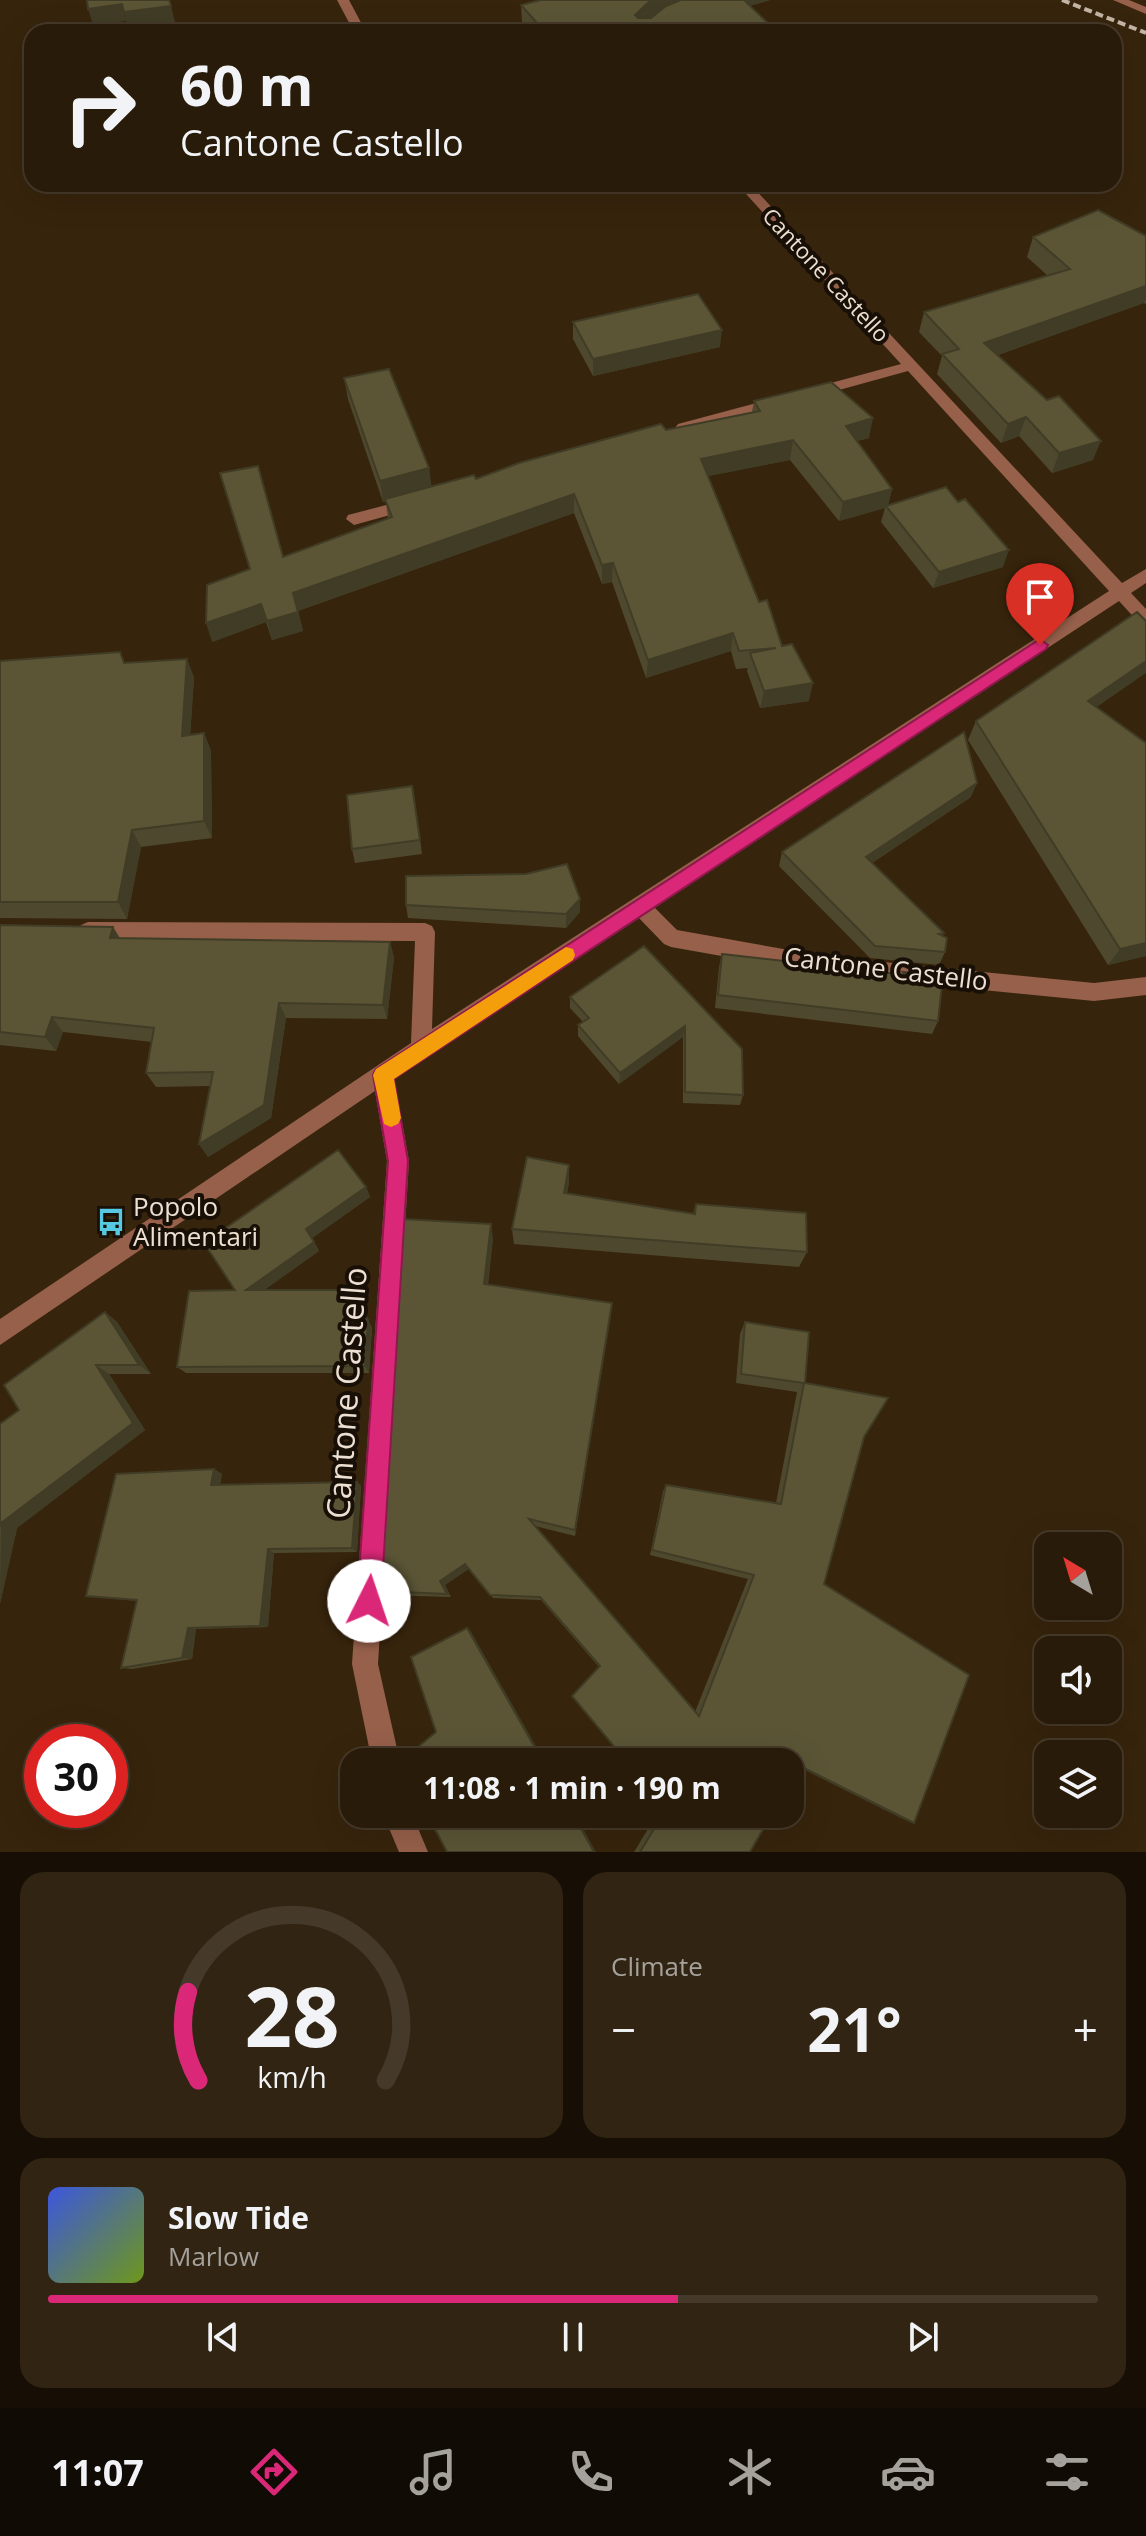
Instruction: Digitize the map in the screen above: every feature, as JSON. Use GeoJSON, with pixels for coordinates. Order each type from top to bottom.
{"type":"FeatureCollection","features":[{"type":"Feature","properties":{"kind":"street"},"geometry":{"type":"LineString","coordinates":[[343,0],[356,24]]}},
{"type":"Feature","properties":{"kind":"street"},"geometry":{"type":"LineString","coordinates":[[1119,0],[1146,11]]}},
{"type":"Feature","properties":{"kind":"street","name":"Cantone Castello"},"geometry":{"type":"LineString","coordinates":[[750,192],[1146,620]]}},
{"type":"Feature","properties":{"kind":"street","name":"Cantone Castello"},"geometry":{"type":"LineString","coordinates":[[670,432],[910,366]]}},
{"type":"Feature","properties":{"kind":"street"},"geometry":{"type":"LineString","coordinates":[[354,519],[429,498]]}},
{"type":"Feature","properties":{"kind":"street"},"geometry":{"type":"LineString","coordinates":[[0,1333],[421,1048],[1146,575]]}},
{"type":"Feature","properties":{"kind":"street","name":"Cantone Castello"},"geometry":{"type":"LineString","coordinates":[[641,907],[671,938],[823,965],[1094,992],[1146,986]]}},
{"type":"Feature","properties":{"kind":"street"},"geometry":{"type":"LineString","coordinates":[[63,930],[425,932],[421,1048]]}},
{"type":"Feature","properties":{"kind":"street","name":"Cantone Castello"},"geometry":{"type":"LineString","coordinates":[[383,1075],[398,1161],[365,1664],[383,1748]]}},
{"type":"Feature","properties":{"kind":"street"},"geometry":{"type":"LineString","coordinates":[[403,1828],[414,1852]]}},
{"type":"Feature","properties":{"kind":"building"},"geometry":{"type":"Polygon","coordinates":[[[87,0],[169,0],[171,6],[124,12],[122,4],[88,9],[87,0]]]}},
{"type":"Feature","properties":{"kind":"building"},"geometry":{"type":"Polygon","coordinates":[[[541,0],[651,0],[635,15],[651,18],[666,6],[681,0],[744,0],[769,24],[538,24],[521,5],[541,0]]]}},
{"type":"Feature","properties":{"kind":"building"},"geometry":{"type":"Polygon","coordinates":[[[1098,210],[1146,236],[1146,286],[984,343],[1047,400],[1059,396],[1101,441],[1059,453],[1026,417],[1008,424],[942,354],[959,349],[924,312],[1070,269],[1033,237],[1098,210]]]}},
{"type":"Feature","properties":{"kind":"building"},"geometry":{"type":"Polygon","coordinates":[[[698,294],[722,330],[593,359],[573,322],[698,294]]]}},
{"type":"Feature","properties":{"kind":"building"},"geometry":{"type":"Polygon","coordinates":[[[389,369],[429,468],[380,481],[344,378],[389,369]]]}},
{"type":"Feature","properties":{"kind":"building"},"geometry":{"type":"Polygon","coordinates":[[[831,382],[873,418],[846,426],[892,489],[843,502],[793,440],[701,459],[759,602],[767,600],[782,646],[792,644],[813,683],[764,691],[750,653],[776,648],[739,651],[733,633],[648,660],[613,563],[602,565],[574,494],[293,593],[298,612],[267,621],[261,604],[206,623],[207,585],[250,569],[220,473],[258,466],[283,557],[392,517],[385,499],[474,475],[476,479],[519,463],[661,424],[666,430],[760,411],[754,401],[831,382]]]}},
{"type":"Feature","properties":{"kind":"building"},"geometry":{"type":"Polygon","coordinates":[[[946,487],[958,502],[965,499],[1009,550],[939,572],[886,506],[946,487]]]}},
{"type":"Feature","properties":{"kind":"building"},"geometry":{"type":"Polygon","coordinates":[[[1137,612],[1146,621],[1146,661],[1088,701],[1146,743],[1146,943],[1120,949],[976,721],[1137,612]]]}},
{"type":"Feature","properties":{"kind":"building"},"geometry":{"type":"Polygon","coordinates":[[[120,652],[124,663],[187,659],[182,736],[204,733],[204,821],[132,830],[118,902],[0,902],[0,661],[120,652]]]}},
{"type":"Feature","properties":{"kind":"building"},"geometry":{"type":"Polygon","coordinates":[[[964,732],[977,783],[866,857],[944,933],[939,934],[947,938],[945,952],[875,946],[782,852],[964,732]]]}},
{"type":"Feature","properties":{"kind":"building"},"geometry":{"type":"Polygon","coordinates":[[[412,786],[420,840],[352,849],[347,795],[412,786]]]}},
{"type":"Feature","properties":{"kind":"building"},"geometry":{"type":"Polygon","coordinates":[[[567,864],[580,899],[566,914],[406,905],[406,876],[526,874],[567,864]]]}},
{"type":"Feature","properties":{"kind":"building"},"geometry":{"type":"Polygon","coordinates":[[[0,925],[113,927],[110,938],[390,942],[383,1005],[279,1003],[264,1105],[199,1144],[213,1072],[146,1073],[154,1028],[52,1017],[45,1037],[0,1032],[0,925]]]}},
{"type":"Feature","properties":{"kind":"building"},"geometry":{"type":"Polygon","coordinates":[[[644,946],[742,1049],[743,1095],[685,1092],[685,1026],[620,1073],[578,1025],[589,1018],[570,997],[644,946]]]}},
{"type":"Feature","properties":{"kind":"building"},"geometry":{"type":"Polygon","coordinates":[[[722,954],[906,975],[903,972],[943,976],[938,1021],[718,995],[722,954]]]}},
{"type":"Feature","properties":{"kind":"building"},"geometry":{"type":"Polygon","coordinates":[[[338,1150],[366,1187],[306,1229],[314,1242],[246,1290],[347,1290],[368,1320],[365,1366],[177,1367],[189,1291],[235,1290],[204,1243],[338,1150]]]}},
{"type":"Feature","properties":{"kind":"building"},"geometry":{"type":"Polygon","coordinates":[[[527,1157],[569,1165],[564,1193],[695,1214],[696,1204],[806,1213],[807,1252],[512,1229],[527,1157]]]}},
{"type":"Feature","properties":{"kind":"building"},"geometry":{"type":"Polygon","coordinates":[[[403,1219],[491,1224],[484,1284],[612,1303],[575,1530],[529,1519],[699,1716],[754,1575],[652,1550],[666,1485],[781,1504],[804,1383],[741,1374],[745,1322],[809,1332],[805,1383],[888,1398],[864,1437],[824,1584],[969,1675],[914,1823],[804,1768],[804,1748],[615,1748],[572,1696],[600,1666],[540,1597],[490,1595],[465,1564],[440,1581],[447,1594],[379,1591],[403,1219]]]}},
{"type":"Feature","properties":{"kind":"building"},"geometry":{"type":"Polygon","coordinates":[[[105,1312],[139,1365],[96,1365],[133,1423],[1,1523],[0,1527],[0,1424],[19,1410],[4,1385],[105,1312]]]}},
{"type":"Feature","properties":{"kind":"building"},"geometry":{"type":"Polygon","coordinates":[[[214,1469],[211,1485],[357,1482],[352,1548],[268,1549],[260,1626],[188,1628],[182,1658],[121,1668],[137,1600],[86,1596],[116,1474],[214,1469]]]}},
{"type":"Feature","properties":{"kind":"building"},"geometry":{"type":"Polygon","coordinates":[[[467,1628],[535,1748],[417,1748],[436,1732],[411,1657],[467,1628]]]}},
{"type":"Feature","properties":{"kind":"building"},"geometry":{"type":"Polygon","coordinates":[[[434,1828],[581,1828],[594,1852],[447,1852],[434,1828]]]}},
{"type":"Feature","properties":{"kind":"building"},"geometry":{"type":"Polygon","coordinates":[[[655,1828],[764,1828],[750,1852],[640,1852],[655,1828]]]}},
{"type":"Feature","properties":{"kind":"railway"},"geometry":{"type":"LineString","coordinates":[[1062,0],[1146,33]]}},
{"type":"Feature","properties":{"kind":"slow traffic"},"geometry":{"type":"LineString","coordinates":[[391,1118],[383,1075],[566,955]]}},
{"type":"Feature","properties":{"kind":"place","name":"Popolo Alimentari"},"geometry":{"type":"Point","coordinates":[111,1222]}},
{"type":"Feature","properties":{"kind":"route"},"geometry":{"type":"LineString","coordinates":[[369,1601],[398,1161],[383,1075],[1040,645]]}}]}
